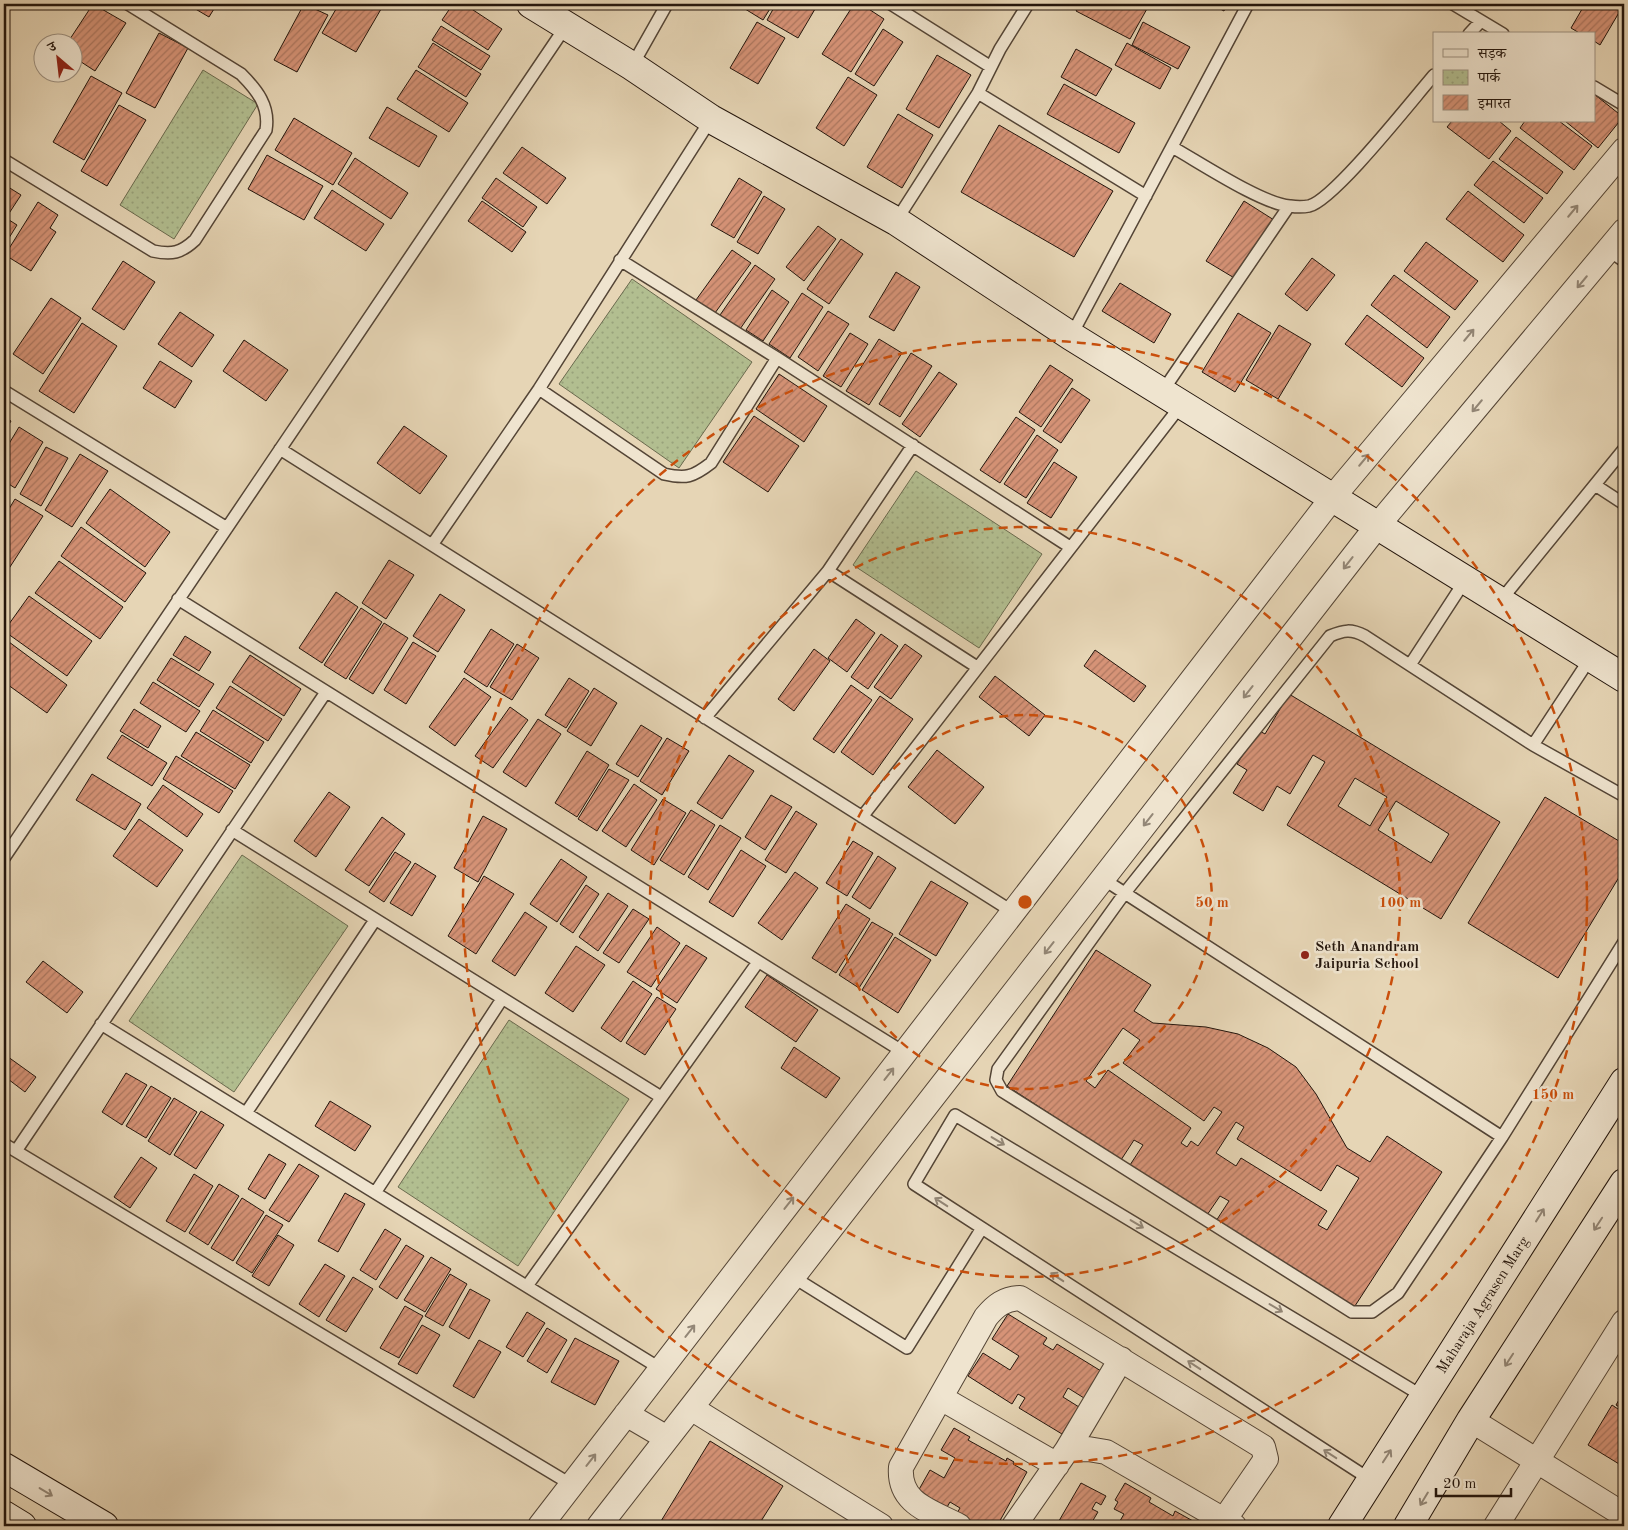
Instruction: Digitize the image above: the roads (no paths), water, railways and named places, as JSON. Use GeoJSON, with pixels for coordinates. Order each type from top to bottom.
{"type":"FeatureCollection","features":[{"type":"Feature","properties":{"kind":"street"},"geometry":{"type":"LineString","coordinates":[[530,4],[632,66],[711,119],[896,221],[1071,336],[1501,600],[1624,678]]}},
{"type":"Feature","properties":{"kind":"street"},"geometry":{"type":"LineString","coordinates":[[540,1526],[1333,497],[1624,150]]}},
{"type":"Feature","properties":{"kind":"street"},"geometry":{"type":"LineString","coordinates":[[599,1526],[1378,525],[1616,255],[1624,231]]}},
{"type":"Feature","properties":{"kind":"street","name":"Maharaja Agrasen Marg"},"geometry":{"type":"LineString","coordinates":[[1342,1526],[1624,1082]]}},
{"type":"Feature","properties":{"kind":"street"},"geometry":{"type":"LineString","coordinates":[[1408,1526],[1471,1420],[1624,1183]]}},
{"type":"Feature","properties":{"kind":"street"},"geometry":{"type":"LineString","coordinates":[[941,1398],[1062,1458],[1088,1449],[1106,1452],[1226,1524],[1266,1459],[1263,1447],[1020,1298],[1008,1298],[996,1306],[986,1317],[901,1467],[900,1482],[909,1498],[959,1526]]}},
{"type":"Feature","properties":{"kind":"street"},"geometry":{"type":"LineString","coordinates":[[1496,1526],[1624,1322]]}},
{"type":"Feature","properties":{"kind":"street"},"geometry":{"type":"LineString","coordinates":[[1014,1526],[1062,1458],[1121,1359]]}},
{"type":"Feature","properties":{"kind":"street"},"geometry":{"type":"LineString","coordinates":[[691,1408],[875,1524]]}},
{"type":"Feature","properties":{"kind":"street"},"geometry":{"type":"LineString","coordinates":[[626,1414],[667,1438]]}},
{"type":"Feature","properties":{"kind":"street"},"geometry":{"type":"LineString","coordinates":[[1471,1420],[1624,1516]]}},
{"type":"Feature","properties":{"kind":"street"},"geometry":{"type":"LineString","coordinates":[[4,1467],[104,1526]]}},
{"type":"Feature","properties":{"kind":"street"},"geometry":{"type":"LineString","coordinates":[[4,1515],[22,1526]]}},
{"type":"Feature","properties":{"kind":"lane"},"geometry":{"type":"LineString","coordinates":[[4,160],[153,252],[169,254],[184,250],[195,240],[266,130],[268,118],[262,100],[252,84],[240,74],[128,4]]}},
{"type":"Feature","properties":{"kind":"lane"},"geometry":{"type":"LineString","coordinates":[[632,66],[667,4]]}},
{"type":"Feature","properties":{"kind":"lane"},"geometry":{"type":"LineString","coordinates":[[891,4],[991,67]]}},
{"type":"Feature","properties":{"kind":"lane"},"geometry":{"type":"LineString","coordinates":[[896,221],[978,93],[1028,4]]}},
{"type":"Feature","properties":{"kind":"lane"},"geometry":{"type":"LineString","coordinates":[[1071,336],[1248,4]]}},
{"type":"Feature","properties":{"kind":"lane"},"geometry":{"type":"LineString","coordinates":[[1453,4],[1500,32]]}},
{"type":"Feature","properties":{"kind":"lane"},"geometry":{"type":"LineString","coordinates":[[1471,32],[1481,21]]}},
{"type":"Feature","properties":{"kind":"lane"},"geometry":{"type":"LineString","coordinates":[[4,858],[566,26]]}},
{"type":"Feature","properties":{"kind":"lane"},"geometry":{"type":"LineString","coordinates":[[1172,147],[1263,198],[1289,206],[1310,206],[1331,193],[1433,75]]}},
{"type":"Feature","properties":{"kind":"lane"},"geometry":{"type":"LineString","coordinates":[[1596,87],[1624,105]]}},
{"type":"Feature","properties":{"kind":"lane"},"geometry":{"type":"LineString","coordinates":[[978,93],[1146,196]]}},
{"type":"Feature","properties":{"kind":"lane"},"geometry":{"type":"LineString","coordinates":[[432,545],[539,388],[711,119]]}},
{"type":"Feature","properties":{"kind":"lane"},"geometry":{"type":"LineString","coordinates":[[862,817],[1070,547],[1172,398],[1289,206]]}},
{"type":"Feature","properties":{"kind":"lane"},"geometry":{"type":"LineString","coordinates":[[620,260],[777,358],[1070,547]]}},
{"type":"Feature","properties":{"kind":"lane"},"geometry":{"type":"LineString","coordinates":[[539,388],[664,474],[680,478],[697,474],[710,463],[777,358]]}},
{"type":"Feature","properties":{"kind":"lane"},"geometry":{"type":"LineString","coordinates":[[4,391],[227,528]]}},
{"type":"Feature","properties":{"kind":"lane"},"geometry":{"type":"LineString","coordinates":[[705,718],[828,571],[913,445]]}},
{"type":"Feature","properties":{"kind":"lane"},"geometry":{"type":"LineString","coordinates":[[280,449],[1013,912]]}},
{"type":"Feature","properties":{"kind":"lane"},"geometry":{"type":"LineString","coordinates":[[1501,600],[1624,449]]}},
{"type":"Feature","properties":{"kind":"lane"},"geometry":{"type":"LineString","coordinates":[[1594,485],[1624,504]]}},
{"type":"Feature","properties":{"kind":"lane"},"geometry":{"type":"LineString","coordinates":[[828,571],[978,667]]}},
{"type":"Feature","properties":{"kind":"lane"},"geometry":{"type":"LineString","coordinates":[[1410,665],[1466,579]]}},
{"type":"Feature","properties":{"kind":"lane"},"geometry":{"type":"LineString","coordinates":[[178,599],[905,1053]]}},
{"type":"Feature","properties":{"kind":"lane"},"geometry":{"type":"LineString","coordinates":[[1624,796],[1533,745],[1355,631],[1345,630],[1330,636],[1124,894],[998,1069],[996,1080],[1002,1091],[1352,1312],[1372,1312],[1398,1293],[1502,1137],[1624,942]]}},
{"type":"Feature","properties":{"kind":"lane"},"geometry":{"type":"LineString","coordinates":[[1533,745],[1591,656]]}},
{"type":"Feature","properties":{"kind":"lane"},"geometry":{"type":"LineString","coordinates":[[16,1151],[326,692]]}},
{"type":"Feature","properties":{"kind":"lane"},"geometry":{"type":"LineString","coordinates":[[232,830],[661,1097]]}},
{"type":"Feature","properties":{"kind":"lane"},"geometry":{"type":"LineString","coordinates":[[1103,878],[1124,894],[1502,1137]]}},
{"type":"Feature","properties":{"kind":"lane"},"geometry":{"type":"LineString","coordinates":[[246,1113],[376,920]]}},
{"type":"Feature","properties":{"kind":"lane"},"geometry":{"type":"LineString","coordinates":[[527,1286],[758,962]]}},
{"type":"Feature","properties":{"kind":"lane"},"geometry":{"type":"LineString","coordinates":[[375,1192],[502,998]]}},
{"type":"Feature","properties":{"kind":"lane"},"geometry":{"type":"LineString","coordinates":[[101,1024],[661,1369]]}},
{"type":"Feature","properties":{"kind":"lane"},"geometry":{"type":"LineString","coordinates":[[1372,1480],[914,1184],[955,1115],[1424,1397]]}},
{"type":"Feature","properties":{"kind":"lane"},"geometry":{"type":"LineString","coordinates":[[4,1144],[572,1485]]}},
{"type":"Feature","properties":{"kind":"lane"},"geometry":{"type":"LineString","coordinates":[[793,1277],[906,1348],[982,1228]]}},
{"type":"Feature","properties":{"kind":"place","name":"Seth Anandram Jaipuria School"},"geometry":{"type":"Point","coordinates":[1305,955]}}]}
